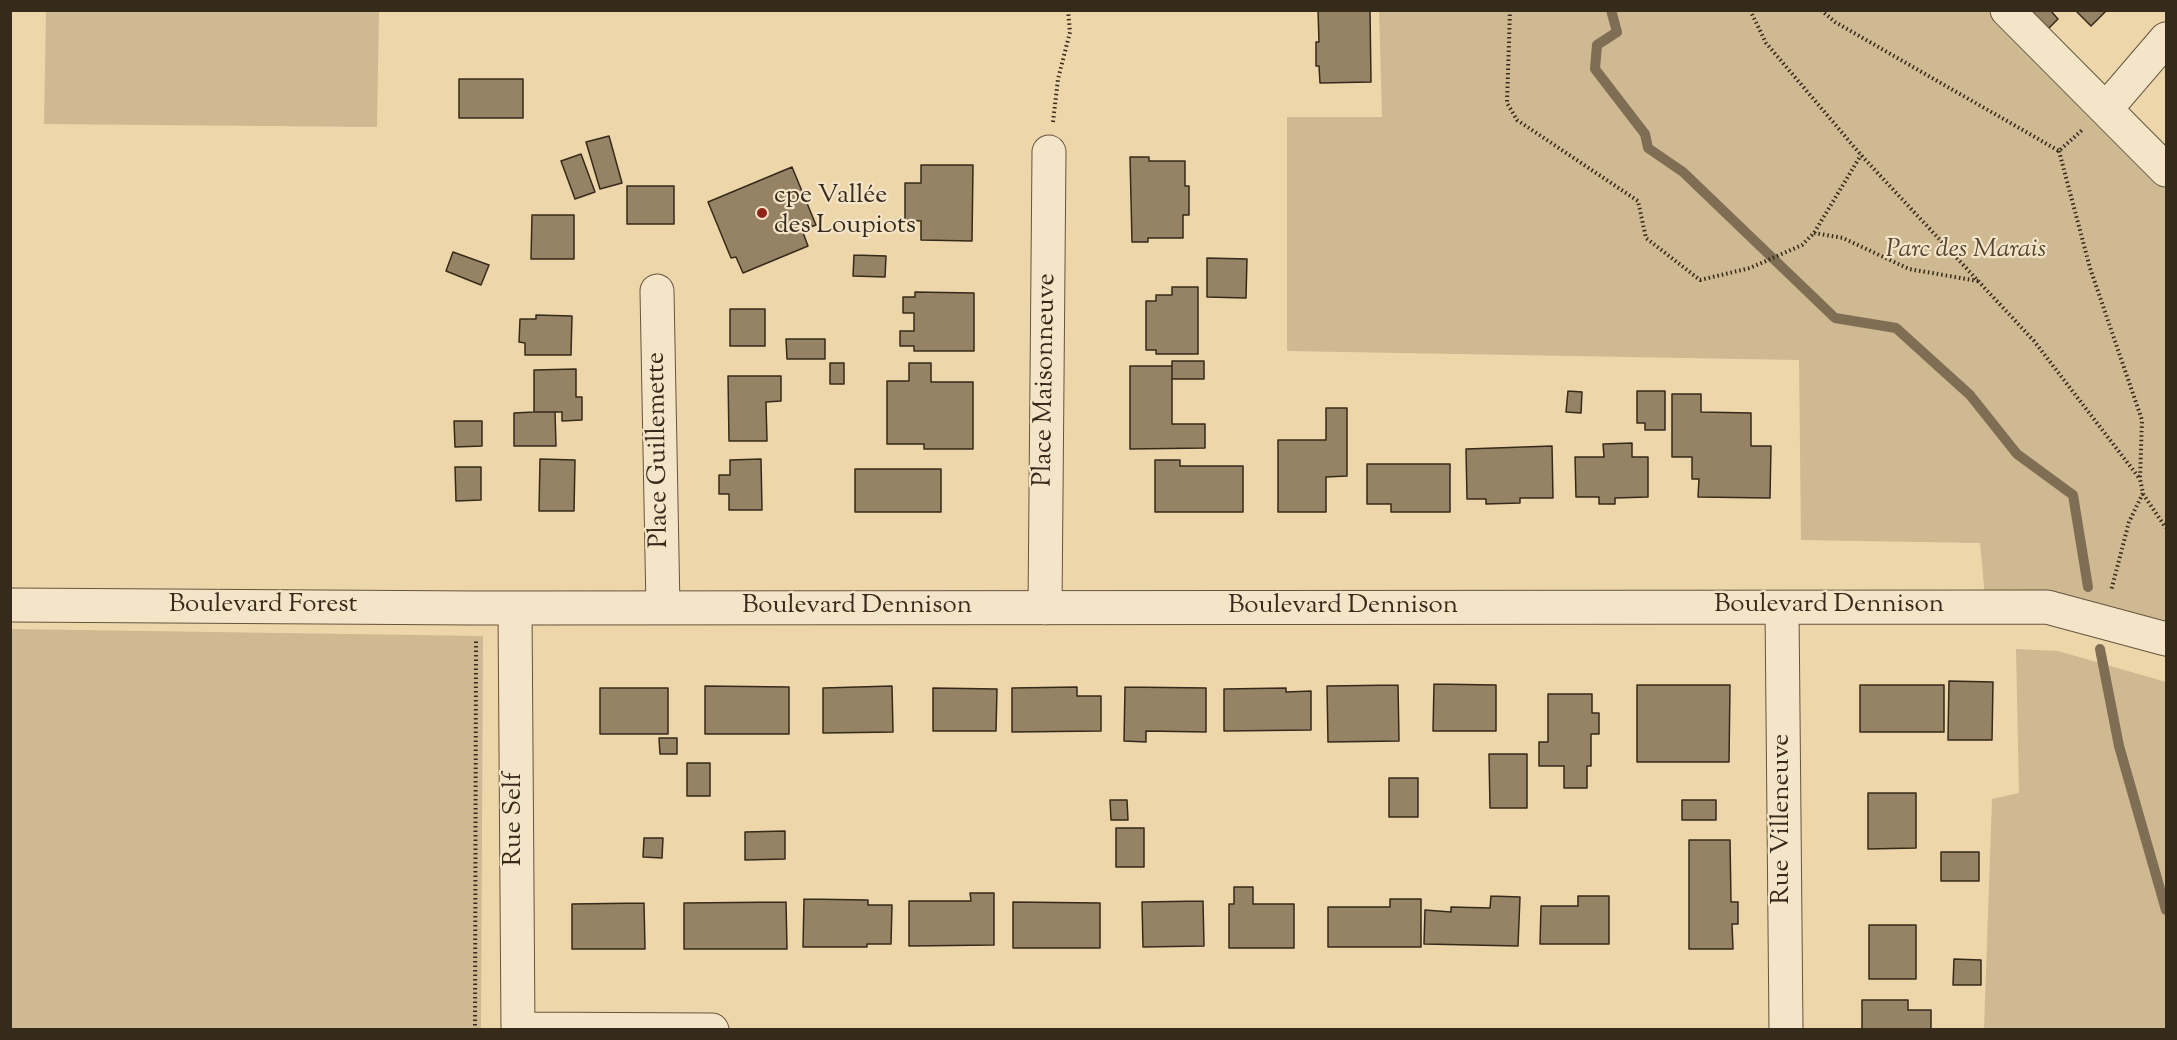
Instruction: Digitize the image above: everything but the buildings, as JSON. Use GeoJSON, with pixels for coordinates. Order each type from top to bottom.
{"type":"FeatureCollection","features":[{"type":"Feature","properties":{"kind":"street"},"geometry":{"type":"LineString","coordinates":[[2007,10],[2166,170]]}},
{"type":"Feature","properties":{"kind":"street"},"geometry":{"type":"LineString","coordinates":[[2106,109],[2166,39]]}},
{"type":"Feature","properties":{"kind":"street","name":"Place Maisonneuve"},"geometry":{"type":"LineString","coordinates":[[1045,608],[1049,152]]}},
{"type":"Feature","properties":{"kind":"street","name":"Place Guillemette"},"geometry":{"type":"LineString","coordinates":[[657,291],[663,608]]}},
{"type":"Feature","properties":{"kind":"street","name":"Boulevard Forest"},"geometry":{"type":"LineString","coordinates":[[10,605],[515,608]]}},
{"type":"Feature","properties":{"kind":"street","name":"Boulevard Dennison"},"geometry":{"type":"LineString","coordinates":[[515,608],[2047,607],[2103,620],[2166,639]]}},
{"type":"Feature","properties":{"kind":"street","name":"Rue Self"},"geometry":{"type":"LineString","coordinates":[[515,608],[518,1029]]}},
{"type":"Feature","properties":{"kind":"street","name":"Rue Villeneuve"},"geometry":{"type":"LineString","coordinates":[[1782,608],[1786,1029]]}},
{"type":"Feature","properties":{"kind":"street"},"geometry":{"type":"LineString","coordinates":[[518,1029],[712,1029]]}},
{"type":"Feature","properties":{"kind":"path"},"geometry":{"type":"LineString","coordinates":[[1049,152],[1058,79],[1070,32],[1068,10]]}},
{"type":"Feature","properties":{"kind":"path"},"geometry":{"type":"LineString","coordinates":[[1510,10],[1507,103],[1517,120],[1638,201],[1646,238],[1700,280],[1750,268],[1802,245],[1814,233],[1861,155]]}},
{"type":"Feature","properties":{"kind":"path"},"geometry":{"type":"LineString","coordinates":[[1749,10],[1766,43],[1861,155],[2034,341],[2140,479]]}},
{"type":"Feature","properties":{"kind":"path"},"geometry":{"type":"LineString","coordinates":[[1821,10],[1834,22],[2059,151],[2090,268],[2142,420],[2140,479],[2143,493],[2166,528]]}},
{"type":"Feature","properties":{"kind":"path"},"geometry":{"type":"LineString","coordinates":[[2059,151],[2106,109]]}},
{"type":"Feature","properties":{"kind":"path"},"geometry":{"type":"LineString","coordinates":[[1814,233],[1843,238],[1909,269],[1978,281]]}},
{"type":"Feature","properties":{"kind":"path"},"geometry":{"type":"LineString","coordinates":[[2103,620],[2129,522],[2143,493]]}},
{"type":"Feature","properties":{"kind":"path","name":"Rue Self"},"geometry":{"type":"LineString","coordinates":[[475,1029],[476,608]]}},
{"type":"Feature","properties":{"kind":"green space"},"geometry":{"type":"Polygon","coordinates":[[[46,11],[379,11],[377,127],[44,124],[46,11]]]}},
{"type":"Feature","properties":{"kind":"green space","name":"Parc des Marais"},"geometry":{"type":"Polygon","coordinates":[[[1379,11],[2007,11],[2166,170],[2166,639],[1986,607],[1980,543],[1801,540],[1799,360],[1287,351],[1287,117],[1382,117],[1379,11]]]}},
{"type":"Feature","properties":{"kind":"green space"},"geometry":{"type":"Polygon","coordinates":[[[11,629],[483,636],[481,1029],[11,1029],[11,629]]]}},
{"type":"Feature","properties":{"kind":"green space"},"geometry":{"type":"Polygon","coordinates":[[[2016,649],[2058,651],[2166,682],[2166,1029],[1984,1029],[1992,799],[2019,793],[2016,649]]]}},
{"type":"Feature","properties":{"kind":"waterway"},"geometry":{"type":"LineString","coordinates":[[1611,10],[1617,32],[1597,45],[1595,69],[1645,134],[1648,148],[1683,172],[1835,318],[1896,328],[1970,395],[2017,454],[2073,495],[2088,587]]}},
{"type":"Feature","properties":{"kind":"waterway"},"geometry":{"type":"LineString","coordinates":[[2100,649],[2119,746],[2166,910]]}},
{"type":"Feature","properties":{"kind":"place","name":"cpe Vallée des Loupiots"},"geometry":{"type":"Point","coordinates":[762,213]}}]}
